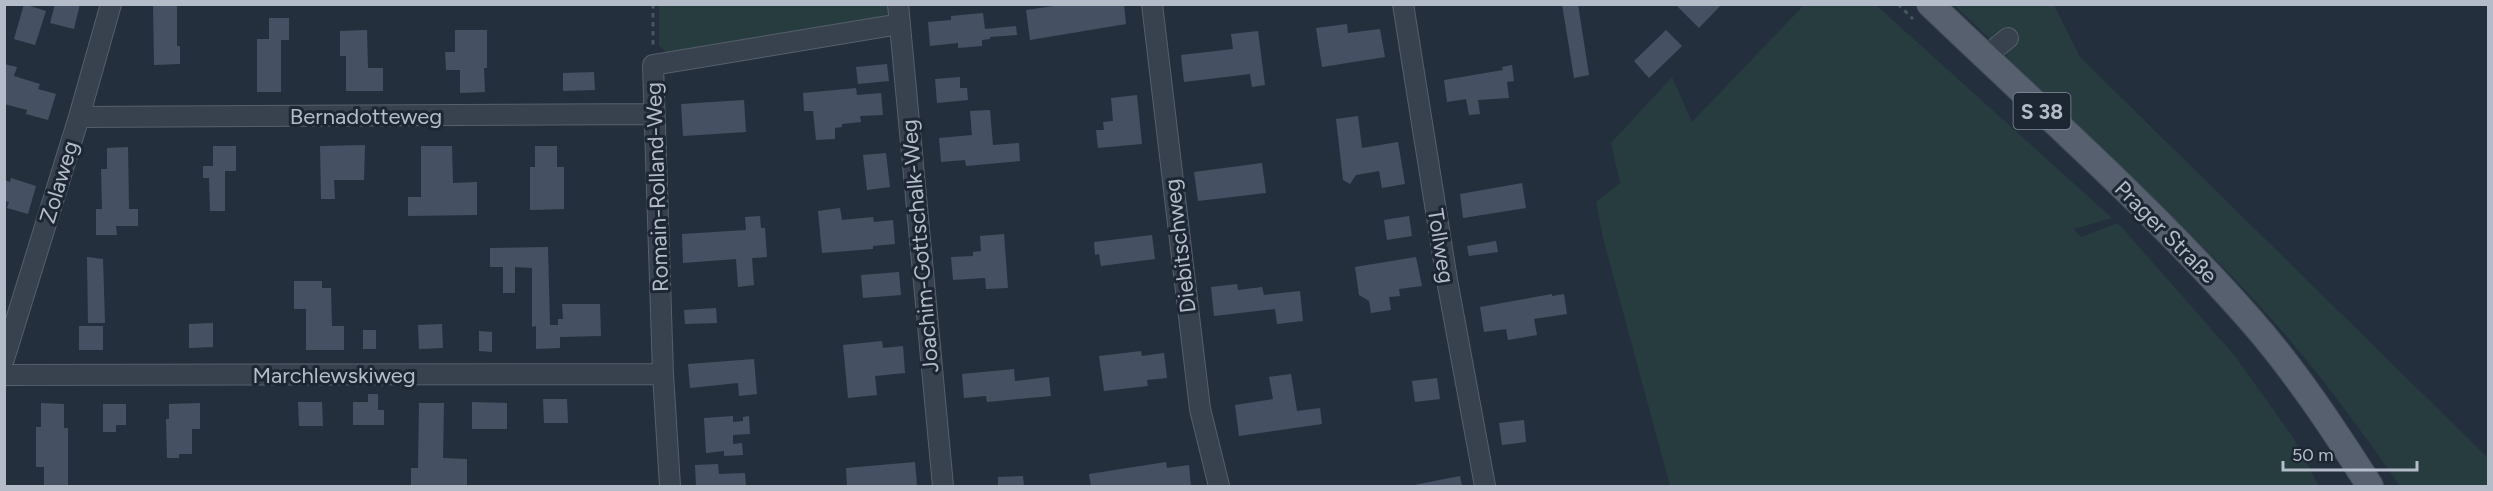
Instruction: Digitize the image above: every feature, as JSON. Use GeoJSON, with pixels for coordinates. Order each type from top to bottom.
{"type":"FeatureCollection","features":[{"type":"Feature","properties":{"kind":"main road","name":"Prager Straße"},"geometry":{"type":"LineString","coordinates":[[1923,13],[1985,57],[2154,218],[2249,318],[2296,377],[2370,486]]}},
{"type":"Feature","properties":{"kind":"street","name":"Zolaweg"},"geometry":{"type":"LineString","coordinates":[[4,359],[79,117],[111,4]]}},
{"type":"Feature","properties":{"kind":"street","name":"Diebitschweg"},"geometry":{"type":"LineString","coordinates":[[1152,4],[1200,409],[1219,486]]}},
{"type":"Feature","properties":{"kind":"street","name":"Tollweg"},"geometry":{"type":"LineString","coordinates":[[1403,4],[1447,280],[1485,486]]}},
{"type":"Feature","properties":{"kind":"street","name":"Romain-Rolland-Weg"},"geometry":{"type":"LineString","coordinates":[[670,486],[663,374],[653,65],[899,14]]}},
{"type":"Feature","properties":{"kind":"street","name":"Joachim-Gottschalk-Weg"},"geometry":{"type":"LineString","coordinates":[[899,14],[943,486]]}},
{"type":"Feature","properties":{"kind":"street"},"geometry":{"type":"LineString","coordinates":[[1985,57],[2008,38]]}},
{"type":"Feature","properties":{"kind":"street","name":"Bernadotteweg"},"geometry":{"type":"LineString","coordinates":[[79,117],[654,114]]}},
{"type":"Feature","properties":{"kind":"street","name":"Marchlewskiweg"},"geometry":{"type":"LineString","coordinates":[[4,375],[663,374]]}},
{"type":"Feature","properties":{"kind":"path"},"geometry":{"type":"LineString","coordinates":[[653,4],[653,65]]}},
{"type":"Feature","properties":{"kind":"path"},"geometry":{"type":"LineString","coordinates":[[1898,4],[1923,13]]}},
{"type":"Feature","properties":{"kind":"green space"},"geometry":{"type":"Polygon","coordinates":[[[1805,4],[1876,5],[2112,218],[2074,229],[2081,237],[2118,223],[2235,356],[2294,439],[2319,486],[1670,486],[1603,238],[1596,202],[1620,183],[1611,143],[1672,77],[1692,122],[1805,4]]]}},
{"type":"Feature","properties":{"kind":"green space"},"geometry":{"type":"Polygon","coordinates":[[[659,5],[890,5],[891,11],[880,20],[670,55],[659,46],[659,5]]]}},
{"type":"Feature","properties":{"kind":"green space"},"geometry":{"type":"Polygon","coordinates":[[[1954,5],[2054,5],[2080,57],[2488,458],[2488,486],[2400,486],[2332,392],[2257,303],[2196,240],[2007,57],[2003,32],[1990,39],[1954,5]]]}},
{"type":"Feature","properties":{"kind":"building"},"geometry":{"type":"Polygon","coordinates":[[[24,4],[46,11],[35,45],[14,39],[24,4]]]}},
{"type":"Feature","properties":{"kind":"building"},"geometry":{"type":"Polygon","coordinates":[[[55,4],[80,4],[74,29],[50,23],[55,4]]]}},
{"type":"Feature","properties":{"kind":"building"},"geometry":{"type":"Polygon","coordinates":[[[153,4],[177,4],[177,46],[180,46],[180,64],[154,65],[153,4]]]}},
{"type":"Feature","properties":{"kind":"building"},"geometry":{"type":"Polygon","coordinates":[[[1068,4],[1124,4],[1126,24],[1030,40],[1026,10],[1068,4]]]}},
{"type":"Feature","properties":{"kind":"building"},"geometry":{"type":"Polygon","coordinates":[[[1562,4],[1578,4],[1589,75],[1574,78],[1562,4]]]}},
{"type":"Feature","properties":{"kind":"building"},"geometry":{"type":"Polygon","coordinates":[[[1675,4],[1722,4],[1699,28],[1675,4]]]}},
{"type":"Feature","properties":{"kind":"building"},"geometry":{"type":"Polygon","coordinates":[[[983,13],[985,29],[1016,26],[1017,35],[990,37],[990,39],[982,40],[982,46],[958,48],[958,43],[930,46],[928,22],[951,20],[951,16],[983,13]]]}},
{"type":"Feature","properties":{"kind":"building"},"geometry":{"type":"Polygon","coordinates":[[[269,18],[289,18],[289,40],[281,40],[281,92],[257,92],[257,39],[269,39],[269,18]]]}},
{"type":"Feature","properties":{"kind":"building"},"geometry":{"type":"Polygon","coordinates":[[[1347,24],[1348,33],[1380,29],[1385,57],[1322,67],[1316,28],[1347,24]]]}},
{"type":"Feature","properties":{"kind":"building"},"geometry":{"type":"Polygon","coordinates":[[[367,30],[368,68],[383,68],[383,91],[346,91],[346,56],[340,56],[340,31],[367,30]]]}},
{"type":"Feature","properties":{"kind":"building"},"geometry":{"type":"Polygon","coordinates":[[[455,30],[487,30],[485,92],[460,93],[460,70],[446,70],[445,52],[455,52],[455,30]]]}},
{"type":"Feature","properties":{"kind":"building"},"geometry":{"type":"Polygon","coordinates":[[[1666,30],[1682,46],[1649,78],[1634,61],[1666,30]]]}},
{"type":"Feature","properties":{"kind":"building"},"geometry":{"type":"Polygon","coordinates":[[[1258,31],[1265,85],[1252,87],[1250,74],[1184,82],[1181,55],[1233,49],[1231,34],[1258,31]]]}},
{"type":"Feature","properties":{"kind":"building"},"geometry":{"type":"Polygon","coordinates":[[[4,64],[17,67],[14,76],[40,84],[38,89],[56,94],[48,120],[26,114],[27,110],[4,104],[4,64]]]}},
{"type":"Feature","properties":{"kind":"building"},"geometry":{"type":"Polygon","coordinates":[[[887,64],[889,81],[858,84],[856,67],[887,64]]]}},
{"type":"Feature","properties":{"kind":"building"},"geometry":{"type":"Polygon","coordinates":[[[1512,65],[1514,81],[1507,82],[1509,98],[1478,100],[1480,114],[1469,115],[1466,99],[1447,102],[1444,80],[1503,70],[1502,67],[1512,65]]]}},
{"type":"Feature","properties":{"kind":"building"},"geometry":{"type":"Polygon","coordinates":[[[594,72],[595,90],[563,91],[563,73],[594,72]]]}},
{"type":"Feature","properties":{"kind":"building"},"geometry":{"type":"Polygon","coordinates":[[[960,77],[960,88],[967,88],[968,100],[937,103],[935,79],[960,77]]]}},
{"type":"Feature","properties":{"kind":"building"},"geometry":{"type":"Polygon","coordinates":[[[856,88],[857,95],[881,93],[883,115],[860,116],[861,122],[842,124],[842,127],[835,128],[835,139],[816,140],[813,111],[804,111],[803,93],[856,88]]]}},
{"type":"Feature","properties":{"kind":"building"},"geometry":{"type":"Polygon","coordinates":[[[1137,95],[1142,144],[1098,148],[1096,130],[1104,130],[1103,122],[1113,121],[1111,98],[1137,95]]]}},
{"type":"Feature","properties":{"kind":"building"},"geometry":{"type":"Polygon","coordinates":[[[744,100],[746,132],[683,136],[681,104],[744,100]]]}},
{"type":"Feature","properties":{"kind":"building"},"geometry":{"type":"Polygon","coordinates":[[[990,110],[993,145],[1019,143],[1020,161],[966,166],[965,160],[941,162],[939,138],[972,135],[970,111],[990,110]]]}},
{"type":"Feature","properties":{"kind":"building"},"geometry":{"type":"Polygon","coordinates":[[[1358,116],[1362,148],[1398,142],[1405,184],[1382,188],[1379,171],[1356,175],[1350,184],[1343,180],[1336,119],[1358,116]]]}},
{"type":"Feature","properties":{"kind":"building"},"geometry":{"type":"Polygon","coordinates":[[[365,145],[364,180],[334,180],[335,199],[321,199],[320,146],[365,145]]]}},
{"type":"Feature","properties":{"kind":"building"},"geometry":{"type":"Polygon","coordinates":[[[213,146],[236,146],[236,171],[225,171],[225,211],[210,211],[209,178],[203,178],[203,166],[213,166],[213,146]]]}},
{"type":"Feature","properties":{"kind":"building"},"geometry":{"type":"Polygon","coordinates":[[[421,146],[452,146],[453,183],[477,182],[477,215],[408,216],[408,197],[421,197],[421,146]]]}},
{"type":"Feature","properties":{"kind":"building"},"geometry":{"type":"Polygon","coordinates":[[[535,146],[557,146],[557,167],[564,167],[564,209],[530,210],[530,167],[535,167],[535,146]]]}},
{"type":"Feature","properties":{"kind":"building"},"geometry":{"type":"Polygon","coordinates":[[[128,147],[129,209],[138,209],[138,226],[116,226],[117,235],[96,235],[96,209],[102,209],[101,169],[107,169],[107,148],[128,147]]]}},
{"type":"Feature","properties":{"kind":"building"},"geometry":{"type":"Polygon","coordinates":[[[886,153],[890,187],[867,190],[863,155],[886,153]]]}},
{"type":"Feature","properties":{"kind":"building"},"geometry":{"type":"Polygon","coordinates":[[[1262,163],[1266,193],[1198,201],[1194,172],[1262,163]]]}},
{"type":"Feature","properties":{"kind":"building"},"geometry":{"type":"Polygon","coordinates":[[[11,178],[36,186],[28,214],[7,208],[9,202],[4,201],[4,180],[10,182],[11,178]]]}},
{"type":"Feature","properties":{"kind":"building"},"geometry":{"type":"Polygon","coordinates":[[[1522,183],[1526,208],[1463,218],[1460,194],[1522,183]]]}},
{"type":"Feature","properties":{"kind":"building"},"geometry":{"type":"Polygon","coordinates":[[[840,208],[842,220],[873,217],[874,222],[893,220],[895,244],[873,246],[873,249],[822,253],[818,211],[840,208]]]}},
{"type":"Feature","properties":{"kind":"building"},"geometry":{"type":"Polygon","coordinates":[[[760,216],[761,228],[765,228],[767,257],[752,258],[754,285],[738,287],[736,259],[683,263],[682,234],[746,230],[745,217],[760,216]]]}},
{"type":"Feature","properties":{"kind":"building"},"geometry":{"type":"Polygon","coordinates":[[[1409,216],[1412,236],[1387,240],[1384,220],[1409,216]]]}},
{"type":"Feature","properties":{"kind":"building"},"geometry":{"type":"Polygon","coordinates":[[[1004,234],[1008,288],[986,289],[985,278],[953,280],[951,257],[973,256],[973,252],[981,251],[980,236],[1004,234]]]}},
{"type":"Feature","properties":{"kind":"building"},"geometry":{"type":"Polygon","coordinates":[[[1152,235],[1155,259],[1101,266],[1099,254],[1095,255],[1094,242],[1152,235]]]}},
{"type":"Feature","properties":{"kind":"building"},"geometry":{"type":"Polygon","coordinates":[[[1496,241],[1498,252],[1469,256],[1467,246],[1496,241]]]}},
{"type":"Feature","properties":{"kind":"building"},"geometry":{"type":"Polygon","coordinates":[[[548,247],[550,325],[558,325],[558,319],[563,319],[562,304],[600,304],[601,336],[560,337],[560,348],[536,349],[536,326],[532,327],[532,268],[515,267],[515,293],[503,293],[503,267],[490,267],[490,248],[548,247]]]}},
{"type":"Feature","properties":{"kind":"building"},"geometry":{"type":"Polygon","coordinates":[[[87,257],[103,259],[105,323],[88,323],[87,257]]]}},
{"type":"Feature","properties":{"kind":"building"},"geometry":{"type":"Polygon","coordinates":[[[1416,257],[1422,286],[1399,289],[1400,296],[1389,297],[1391,310],[1371,313],[1369,301],[1359,295],[1355,267],[1416,257]]]}},
{"type":"Feature","properties":{"kind":"building"},"geometry":{"type":"Polygon","coordinates":[[[899,272],[901,295],[863,298],[861,275],[899,272]]]}},
{"type":"Feature","properties":{"kind":"building"},"geometry":{"type":"Polygon","coordinates":[[[294,281],[322,281],[322,288],[331,288],[332,326],[344,326],[344,350],[306,350],[306,309],[294,309],[294,281]]]}},
{"type":"Feature","properties":{"kind":"building"},"geometry":{"type":"Polygon","coordinates":[[[1237,284],[1238,290],[1262,287],[1264,295],[1300,291],[1303,321],[1277,324],[1275,309],[1214,316],[1211,287],[1237,284]]]}},
{"type":"Feature","properties":{"kind":"building"},"geometry":{"type":"Polygon","coordinates":[[[1552,294],[1552,296],[1564,294],[1567,314],[1534,319],[1537,335],[1508,340],[1506,329],[1484,332],[1480,307],[1552,294]]]}},
{"type":"Feature","properties":{"kind":"building"},"geometry":{"type":"Polygon","coordinates":[[[716,308],[717,323],[685,324],[684,310],[716,308]]]}},
{"type":"Feature","properties":{"kind":"building"},"geometry":{"type":"Polygon","coordinates":[[[213,323],[213,347],[189,348],[189,324],[213,323]]]}},
{"type":"Feature","properties":{"kind":"building"},"geometry":{"type":"Polygon","coordinates":[[[442,324],[443,348],[419,349],[418,325],[442,324]]]}},
{"type":"Feature","properties":{"kind":"building"},"geometry":{"type":"Polygon","coordinates":[[[79,326],[103,326],[103,350],[79,350],[79,326]]]}},
{"type":"Feature","properties":{"kind":"building"},"geometry":{"type":"Polygon","coordinates":[[[363,330],[376,330],[376,349],[363,349],[363,330]]]}},
{"type":"Feature","properties":{"kind":"building"},"geometry":{"type":"Polygon","coordinates":[[[479,331],[492,332],[492,352],[479,351],[479,331]]]}},
{"type":"Feature","properties":{"kind":"building"},"geometry":{"type":"Polygon","coordinates":[[[882,341],[883,348],[903,346],[905,373],[875,376],[877,395],[848,398],[843,345],[882,341]]]}},
{"type":"Feature","properties":{"kind":"building"},"geometry":{"type":"Polygon","coordinates":[[[1141,351],[1142,356],[1164,353],[1167,378],[1147,380],[1148,386],[1104,391],[1099,356],[1141,351]]]}},
{"type":"Feature","properties":{"kind":"building"},"geometry":{"type":"Polygon","coordinates":[[[754,359],[757,394],[739,396],[738,383],[690,388],[688,364],[754,359]]]}},
{"type":"Feature","properties":{"kind":"building"},"geometry":{"type":"Polygon","coordinates":[[[1014,369],[1015,381],[1049,377],[1051,396],[987,402],[986,396],[964,398],[962,374],[1014,369]]]}},
{"type":"Feature","properties":{"kind":"building"},"geometry":{"type":"Polygon","coordinates":[[[1291,374],[1297,411],[1320,408],[1322,424],[1239,436],[1235,405],[1273,399],[1269,377],[1291,374]]]}},
{"type":"Feature","properties":{"kind":"building"},"geometry":{"type":"Polygon","coordinates":[[[1437,378],[1440,399],[1415,402],[1412,381],[1437,378]]]}},
{"type":"Feature","properties":{"kind":"building"},"geometry":{"type":"Polygon","coordinates":[[[368,394],[378,394],[378,410],[384,410],[384,425],[353,425],[353,402],[368,402],[368,394]]]}},
{"type":"Feature","properties":{"kind":"building"},"geometry":{"type":"Polygon","coordinates":[[[543,399],[567,399],[568,423],[544,423],[543,399]]]}},
{"type":"Feature","properties":{"kind":"building"},"geometry":{"type":"Polygon","coordinates":[[[298,402],[322,402],[323,426],[299,426],[298,402]]]}},
{"type":"Feature","properties":{"kind":"building"},"geometry":{"type":"Polygon","coordinates":[[[472,402],[507,403],[507,429],[472,429],[472,402]]]}},
{"type":"Feature","properties":{"kind":"building"},"geometry":{"type":"Polygon","coordinates":[[[41,403],[64,404],[64,428],[68,428],[68,486],[44,486],[44,467],[36,467],[36,427],[41,427],[41,403]]]}},
{"type":"Feature","properties":{"kind":"building"},"geometry":{"type":"Polygon","coordinates":[[[200,403],[200,429],[192,429],[192,454],[179,454],[179,458],[167,458],[166,419],[169,419],[169,404],[200,403]]]}},
{"type":"Feature","properties":{"kind":"building"},"geometry":{"type":"Polygon","coordinates":[[[419,403],[444,403],[443,458],[467,459],[467,486],[411,485],[411,468],[418,468],[419,403]]]}},
{"type":"Feature","properties":{"kind":"building"},"geometry":{"type":"Polygon","coordinates":[[[103,404],[126,404],[126,425],[116,425],[116,432],[103,432],[103,404]]]}},
{"type":"Feature","properties":{"kind":"building"},"geometry":{"type":"Polygon","coordinates":[[[733,416],[733,422],[743,421],[743,417],[749,416],[750,434],[733,435],[733,444],[742,443],[743,455],[724,456],[724,451],[706,453],[704,418],[733,416]]]}},
{"type":"Feature","properties":{"kind":"building"},"geometry":{"type":"Polygon","coordinates":[[[1524,420],[1526,442],[1502,445],[1499,423],[1524,420]]]}},
{"type":"Feature","properties":{"kind":"building"},"geometry":{"type":"Polygon","coordinates":[[[915,462],[917,485],[847,486],[846,468],[915,462]]]}},
{"type":"Feature","properties":{"kind":"building"},"geometry":{"type":"Polygon","coordinates":[[[1166,462],[1167,468],[1189,465],[1191,486],[1091,486],[1089,474],[1166,462]]]}},
{"type":"Feature","properties":{"kind":"building"},"geometry":{"type":"Polygon","coordinates":[[[718,464],[719,474],[745,473],[746,486],[696,486],[695,465],[718,464]]]}},
{"type":"Feature","properties":{"kind":"building"},"geometry":{"type":"Polygon","coordinates":[[[1023,476],[1024,486],[998,486],[998,477],[1023,476]]]}},
{"type":"Feature","properties":{"kind":"building"},"geometry":{"type":"Polygon","coordinates":[[[1460,476],[1462,486],[1414,486],[1414,485],[1460,476]]]}}]}
